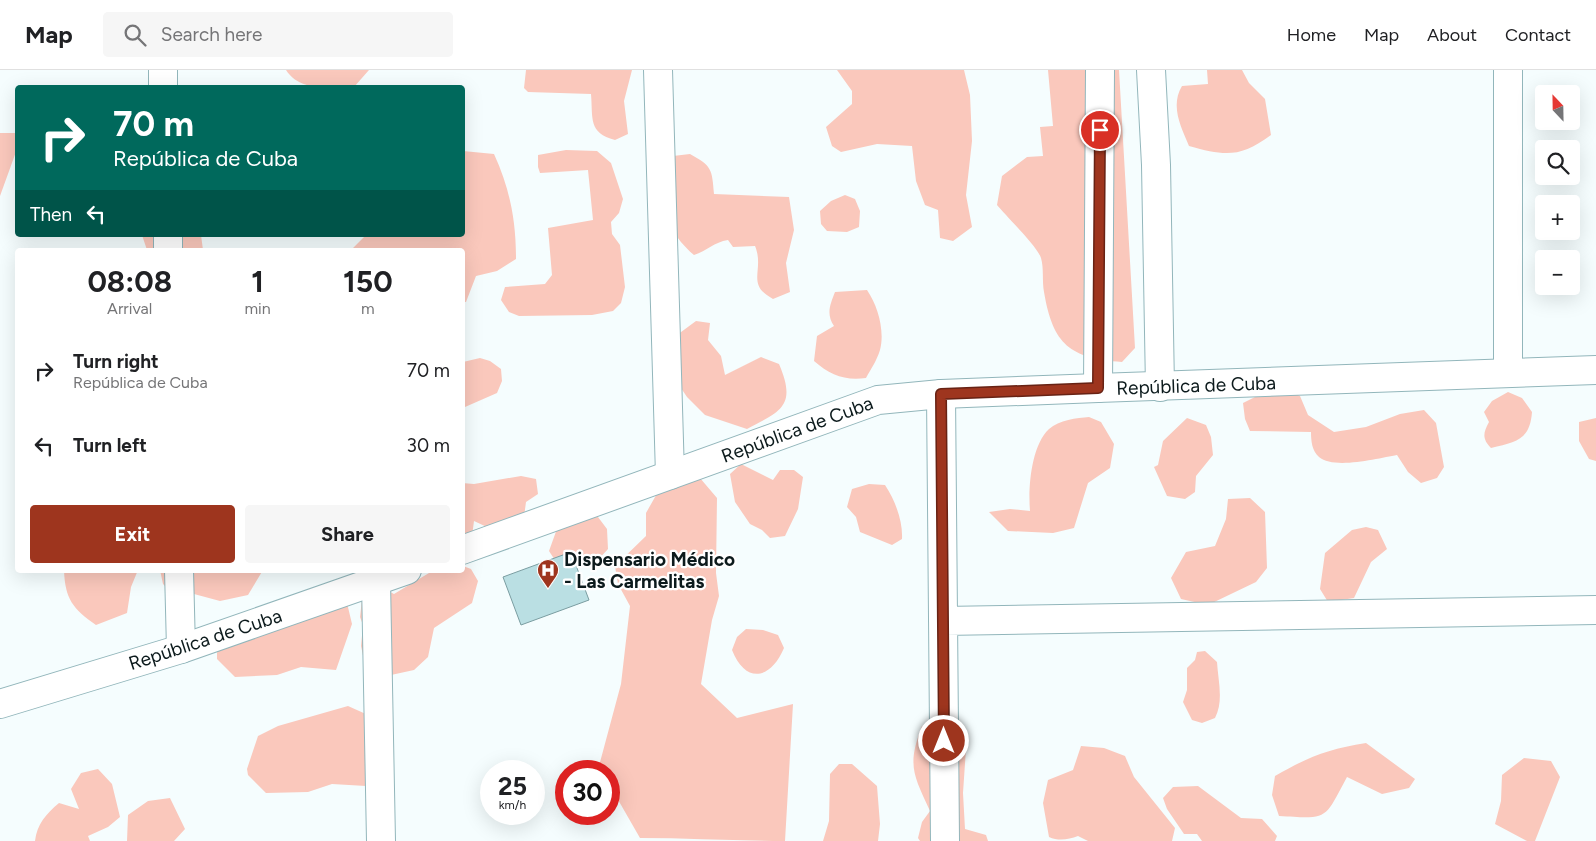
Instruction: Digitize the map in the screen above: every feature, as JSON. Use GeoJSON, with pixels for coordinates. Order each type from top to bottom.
{"type":"FeatureCollection","features":[{"type":"Feature","properties":{"kind":"street"},"geometry":{"type":"LineString","coordinates":[[162,70],[163,85]]}},
{"type":"Feature","properties":{"kind":"street"},"geometry":{"type":"LineString","coordinates":[[658,70],[670,474]]}},
{"type":"Feature","properties":{"kind":"street"},"geometry":{"type":"LineString","coordinates":[[1098,388],[1100,70]]}},
{"type":"Feature","properties":{"kind":"street"},"geometry":{"type":"LineString","coordinates":[[1150,70],[1156,165],[1160,387]]}},
{"type":"Feature","properties":{"kind":"street"},"geometry":{"type":"LineString","coordinates":[[1508,70],[1508,372]]}},
{"type":"Feature","properties":{"kind":"street","name":"República de Cuba"},"geometry":{"type":"LineString","coordinates":[[465,549],[878,400],[941,394],[1596,370]]}},
{"type":"Feature","properties":{"kind":"street"},"geometry":{"type":"LineString","coordinates":[[941,394],[945,841]]}},
{"type":"Feature","properties":{"kind":"street"},"geometry":{"type":"LineString","coordinates":[[178,573],[181,649]]}},
{"type":"Feature","properties":{"kind":"street","name":"República de Cuba"},"geometry":{"type":"LineString","coordinates":[[0,704],[181,649],[399,573]]}},
{"type":"Feature","properties":{"kind":"street"},"geometry":{"type":"LineString","coordinates":[[376,582],[381,841]]}},
{"type":"Feature","properties":{"kind":"street"},"geometry":{"type":"LineString","coordinates":[[943,621],[1596,610]]}},
{"type":"Feature","properties":{"kind":"shaded area"},"geometry":{"type":"Polygon","coordinates":[[[286,70],[369,70],[356,85],[308,85],[292,77],[286,70]]]}},
{"type":"Feature","properties":{"kind":"shaded area"},"geometry":{"type":"Polygon","coordinates":[[[526,70],[632,70],[624,101],[628,134],[615,140],[606,137],[596,129],[592,117],[591,94],[528,92],[524,88],[526,70]]]}},
{"type":"Feature","properties":{"kind":"shaded area"},"geometry":{"type":"Polygon","coordinates":[[[837,70],[964,70],[970,95],[972,141],[966,195],[972,227],[953,241],[940,238],[938,210],[925,205],[916,181],[912,146],[877,144],[841,152],[832,146],[826,127],[852,104],[852,91],[837,70]]]}},
{"type":"Feature","properties":{"kind":"shaded area"},"geometry":{"type":"Polygon","coordinates":[[[1048,70],[1119,70],[1135,348],[1122,362],[1089,357],[1067,345],[1059,336],[1048,310],[1043,288],[1041,258],[1028,239],[997,205],[1002,176],[1027,157],[1043,156],[1040,127],[1053,126],[1048,70]]]}},
{"type":"Feature","properties":{"kind":"shaded area"},"geometry":{"type":"Polygon","coordinates":[[[1207,70],[1242,70],[1249,83],[1265,99],[1271,135],[1250,148],[1232,153],[1213,152],[1189,146],[1178,116],[1177,101],[1182,86],[1208,84],[1207,70]]]}},
{"type":"Feature","properties":{"kind":"shaded area"},"geometry":{"type":"Polygon","coordinates":[[[0,133],[15,133],[15,155],[0,196],[0,133]]]}},
{"type":"Feature","properties":{"kind":"shaded area"},"geometry":{"type":"Polygon","coordinates":[[[566,150],[597,151],[611,163],[623,199],[619,213],[611,222],[612,234],[620,245],[625,287],[621,303],[613,311],[592,315],[519,316],[509,312],[501,300],[505,287],[545,284],[552,275],[548,228],[593,220],[588,170],[540,173],[538,155],[566,150]]]}},
{"type":"Feature","properties":{"kind":"shaded area"},"geometry":{"type":"Polygon","coordinates":[[[465,151],[494,154],[500,167],[511,205],[515,231],[516,259],[497,271],[476,276],[466,302],[465,248],[353,248],[364,237],[465,237],[465,151]]]}},
{"type":"Feature","properties":{"kind":"shaded area"},"geometry":{"type":"Polygon","coordinates":[[[690,154],[710,169],[714,194],[789,197],[794,230],[786,263],[790,292],[773,299],[760,288],[757,276],[758,262],[755,246],[733,247],[728,240],[694,255],[674,232],[668,210],[673,156],[690,154]]]}},
{"type":"Feature","properties":{"kind":"shaded area"},"geometry":{"type":"Polygon","coordinates":[[[845,195],[855,199],[860,211],[859,227],[847,232],[827,231],[821,224],[820,211],[831,201],[845,195]]]}},
{"type":"Feature","properties":{"kind":"shaded area"},"geometry":{"type":"Polygon","coordinates":[[[143,237],[201,237],[203,248],[146,248],[143,237]]]}},
{"type":"Feature","properties":{"kind":"shaded area"},"geometry":{"type":"Polygon","coordinates":[[[867,290],[874,303],[881,327],[880,350],[866,378],[851,379],[838,376],[814,361],[817,336],[834,326],[829,313],[835,292],[867,290]]]}},
{"type":"Feature","properties":{"kind":"shaded area"},"geometry":{"type":"Polygon","coordinates":[[[696,321],[710,323],[708,340],[721,356],[725,375],[761,357],[779,364],[784,378],[786,398],[777,412],[747,429],[705,415],[687,397],[673,376],[677,335],[696,321]]]}},
{"type":"Feature","properties":{"kind":"shaded area"},"geometry":{"type":"Polygon","coordinates":[[[480,358],[490,361],[501,369],[502,381],[497,393],[465,407],[465,362],[480,358]]]}},
{"type":"Feature","properties":{"kind":"shaded area"},"geometry":{"type":"Polygon","coordinates":[[[1288,390],[1300,396],[1308,415],[1334,432],[1366,427],[1400,414],[1424,410],[1436,423],[1444,467],[1437,478],[1421,483],[1408,472],[1397,455],[1357,462],[1335,463],[1326,461],[1317,455],[1312,446],[1311,432],[1250,431],[1245,419],[1243,403],[1263,393],[1288,390]]]}},
{"type":"Feature","properties":{"kind":"shaded area"},"geometry":{"type":"Polygon","coordinates":[[[1508,392],[1522,398],[1532,412],[1531,421],[1525,434],[1520,438],[1508,444],[1491,448],[1485,439],[1489,422],[1484,412],[1492,401],[1508,392]]]}},
{"type":"Feature","properties":{"kind":"shaded area"},"geometry":{"type":"Polygon","coordinates":[[[1089,417],[1101,422],[1114,444],[1110,468],[1088,483],[1074,528],[1053,533],[1008,531],[989,512],[1010,509],[1030,511],[1030,479],[1038,446],[1043,436],[1058,423],[1089,417]]]}},
{"type":"Feature","properties":{"kind":"shaded area"},"geometry":{"type":"Polygon","coordinates":[[[1187,418],[1206,425],[1211,437],[1213,455],[1196,476],[1195,492],[1185,499],[1167,496],[1154,467],[1158,465],[1163,441],[1187,418]]]}},
{"type":"Feature","properties":{"kind":"shaded area"},"geometry":{"type":"Polygon","coordinates":[[[1596,418],[1596,461],[1589,459],[1579,441],[1579,422],[1596,418]]]}},
{"type":"Feature","properties":{"kind":"shaded area"},"geometry":{"type":"Polygon","coordinates":[[[741,464],[773,480],[780,470],[794,470],[803,477],[798,509],[785,536],[770,538],[762,530],[750,524],[735,502],[730,474],[741,464]]]}},
{"type":"Feature","properties":{"kind":"shaded area"},"geometry":{"type":"Polygon","coordinates":[[[521,476],[536,479],[538,494],[526,502],[524,517],[489,528],[474,521],[472,536],[465,539],[465,483],[474,484],[521,476]]]}},
{"type":"Feature","properties":{"kind":"shaded area"},"geometry":{"type":"Polygon","coordinates":[[[700,478],[717,498],[716,573],[719,596],[712,620],[701,684],[737,718],[793,704],[785,841],[640,838],[620,803],[620,760],[601,760],[621,684],[630,606],[618,584],[615,566],[646,536],[646,513],[659,490],[700,478]]]}},
{"type":"Feature","properties":{"kind":"shaded area"},"geometry":{"type":"Polygon","coordinates":[[[869,484],[885,485],[895,504],[900,518],[902,539],[892,545],[860,532],[856,517],[847,507],[852,489],[869,484]]]}},
{"type":"Feature","properties":{"kind":"shaded area"},"geometry":{"type":"Polygon","coordinates":[[[1250,498],[1265,512],[1267,568],[1256,582],[1208,605],[1181,599],[1171,578],[1186,552],[1215,546],[1226,519],[1228,499],[1250,498]]]}},
{"type":"Feature","properties":{"kind":"shaded area"},"geometry":{"type":"Polygon","coordinates":[[[598,517],[607,529],[608,549],[587,565],[575,568],[560,568],[549,551],[558,526],[575,519],[598,517]]]}},
{"type":"Feature","properties":{"kind":"shaded area"},"geometry":{"type":"Polygon","coordinates":[[[1366,527],[1378,530],[1387,549],[1371,562],[1354,598],[1328,602],[1320,589],[1325,553],[1352,530],[1366,527]]]}},
{"type":"Feature","properties":{"kind":"shaded area"},"geometry":{"type":"Polygon","coordinates":[[[465,567],[471,569],[478,581],[472,603],[434,628],[428,657],[414,670],[391,675],[364,660],[361,646],[363,625],[360,617],[363,591],[383,588],[394,594],[429,573],[465,573],[465,567]]]}},
{"type":"Feature","properties":{"kind":"shaded area"},"geometry":{"type":"Polygon","coordinates":[[[64,573],[137,573],[131,587],[127,613],[96,625],[76,608],[68,596],[64,573]]]}},
{"type":"Feature","properties":{"kind":"shaded area"},"geometry":{"type":"Polygon","coordinates":[[[161,573],[261,573],[248,595],[220,601],[194,594],[173,594],[163,584],[161,573]]]}},
{"type":"Feature","properties":{"kind":"shaded area"},"geometry":{"type":"Polygon","coordinates":[[[347,603],[352,624],[336,670],[301,667],[277,675],[235,677],[217,659],[227,620],[256,609],[271,606],[347,603]]]}},
{"type":"Feature","properties":{"kind":"shaded area"},"geometry":{"type":"Polygon","coordinates":[[[746,629],[763,630],[778,635],[784,648],[772,666],[758,674],[744,669],[732,650],[737,637],[746,629]]]}},
{"type":"Feature","properties":{"kind":"shaded area"},"geometry":{"type":"Polygon","coordinates":[[[1205,651],[1217,662],[1220,698],[1215,718],[1202,723],[1192,720],[1183,702],[1187,690],[1187,668],[1195,660],[1197,652],[1205,651]]]}},
{"type":"Feature","properties":{"kind":"shaded area"},"geometry":{"type":"Polygon","coordinates":[[[348,706],[377,719],[375,763],[366,786],[332,784],[308,792],[266,793],[248,775],[247,769],[258,736],[278,726],[348,706]]]}},
{"type":"Feature","properties":{"kind":"shaded area"},"geometry":{"type":"Polygon","coordinates":[[[956,725],[967,734],[963,793],[965,829],[986,835],[988,841],[920,841],[918,838],[922,822],[930,811],[919,788],[914,769],[913,760],[917,739],[922,726],[956,725]]]}},
{"type":"Feature","properties":{"kind":"shaded area"},"geometry":{"type":"Polygon","coordinates":[[[1366,743],[1415,779],[1409,788],[1382,794],[1347,777],[1334,802],[1323,814],[1307,817],[1279,816],[1272,795],[1275,776],[1319,755],[1340,748],[1366,743]]]}},
{"type":"Feature","properties":{"kind":"shaded area"},"geometry":{"type":"Polygon","coordinates":[[[1081,746],[1104,748],[1125,756],[1134,777],[1175,828],[1172,841],[1088,841],[1078,836],[1063,840],[1049,837],[1043,803],[1048,780],[1073,770],[1081,746]]]}},
{"type":"Feature","properties":{"kind":"shaded area"},"geometry":{"type":"Polygon","coordinates":[[[1524,758],[1551,761],[1560,777],[1535,841],[1527,841],[1495,824],[1501,801],[1502,775],[1524,758]]]}},
{"type":"Feature","properties":{"kind":"shaded area"},"geometry":{"type":"Polygon","coordinates":[[[839,764],[852,764],[877,786],[880,824],[878,841],[823,841],[829,821],[830,774],[839,764]]]}},
{"type":"Feature","properties":{"kind":"shaded area"},"geometry":{"type":"Polygon","coordinates":[[[98,769],[112,784],[120,817],[108,827],[88,836],[90,841],[35,841],[43,820],[59,803],[79,809],[71,789],[81,773],[98,769]]]}},
{"type":"Feature","properties":{"kind":"shaded area"},"geometry":{"type":"Polygon","coordinates":[[[1198,786],[1241,818],[1262,819],[1277,836],[1275,841],[1202,841],[1197,834],[1184,834],[1167,809],[1163,798],[1173,787],[1198,786]]]}},
{"type":"Feature","properties":{"kind":"shaded area"},"geometry":{"type":"Polygon","coordinates":[[[170,798],[185,829],[174,841],[127,841],[128,815],[148,801],[170,798]]]}},
{"type":"Feature","properties":{"kind":"building","name":"Dispensario Médico - Las Carmelitas"},"geometry":{"type":"Polygon","coordinates":[[[571,552],[589,600],[521,625],[503,577],[571,552]]]}},
{"type":"Feature","properties":{"kind":"place","name":"Dispensario Médico - Las Carmelitas"},"geometry":{"type":"Point","coordinates":[548,589]}},
{"type":"Feature","properties":{"kind":"route"},"geometry":{"type":"LineString","coordinates":[[944,741],[941,394],[1098,388],[1100,130]]}}]}
